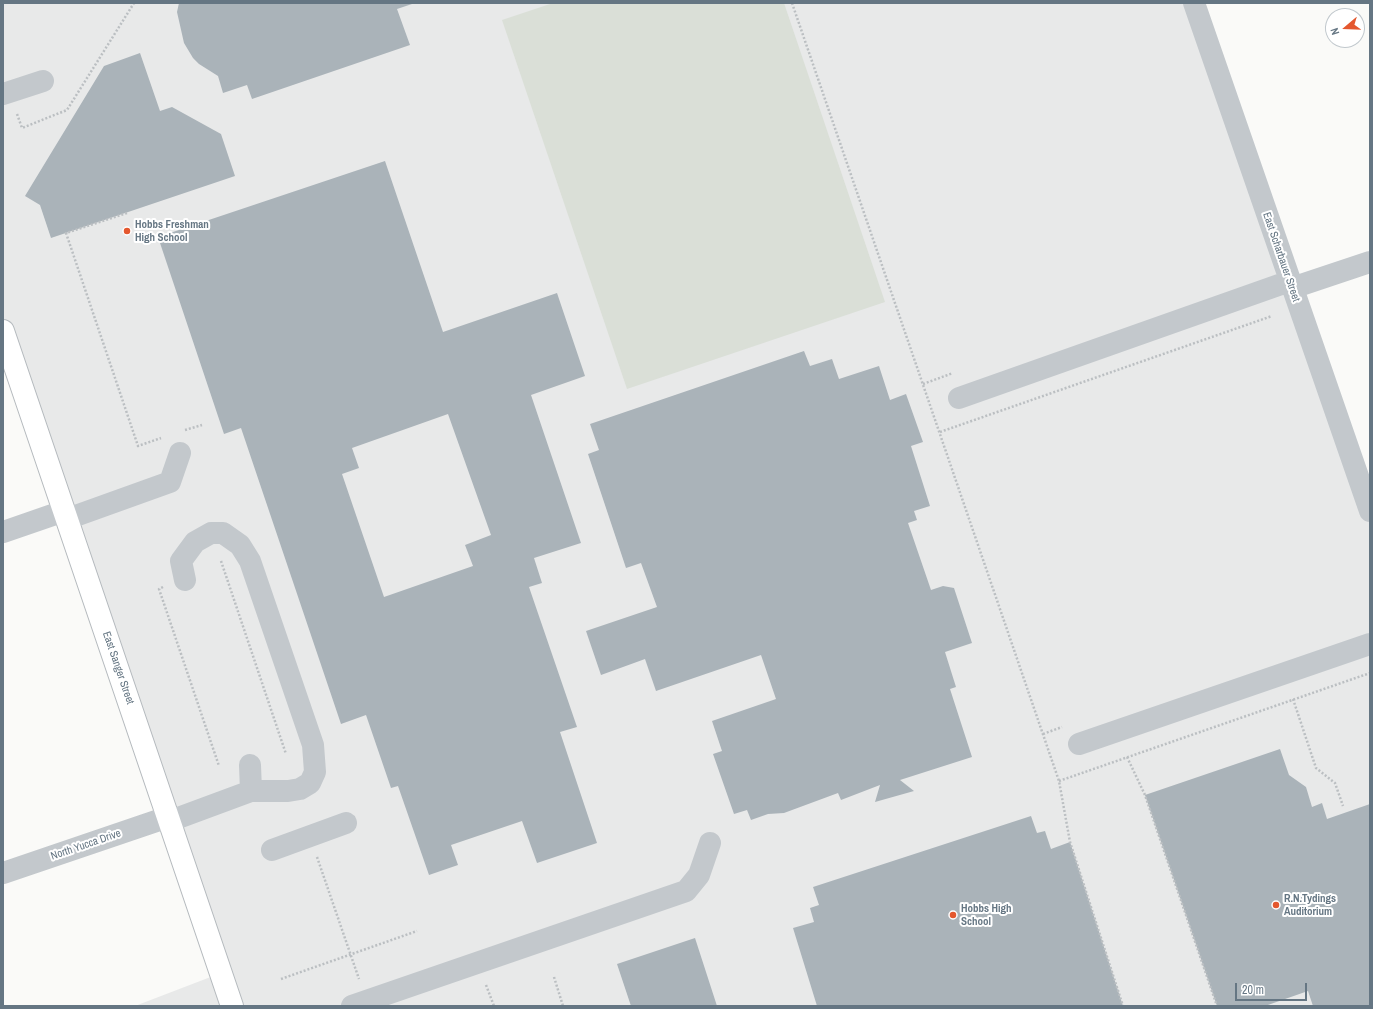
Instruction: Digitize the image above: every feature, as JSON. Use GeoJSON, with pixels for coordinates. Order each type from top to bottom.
{"type":"FeatureCollection","features":[{"type":"Feature","properties":{"kind":"main road","name":"East Sanger Street"},"geometry":{"type":"LineString","coordinates":[[5,345],[65,515],[232,1006]]}},
{"type":"Feature","properties":{"kind":"street","name":"East Scharbauer Street"},"geometry":{"type":"LineString","coordinates":[[1194,3],[1370,511]]}},
{"type":"Feature","properties":{"kind":"street"},"geometry":{"type":"LineString","coordinates":[[9,102],[43,81]]}},
{"type":"Feature","properties":{"kind":"street"},"geometry":{"type":"LineString","coordinates":[[959,398],[1291,285],[1370,262]]}},
{"type":"Feature","properties":{"kind":"street"},"geometry":{"type":"LineString","coordinates":[[3,532],[65,515],[170,482],[176,440]]}},
{"type":"Feature","properties":{"kind":"street"},"geometry":{"type":"LineString","coordinates":[[185,580],[181,561],[195,542],[212,533],[223,533],[240,545],[250,561],[313,745],[315,772],[310,783],[300,789],[288,791],[251,791],[250,765]]}},
{"type":"Feature","properties":{"kind":"street"},"geometry":{"type":"LineString","coordinates":[[1079,744],[1370,644]]}},
{"type":"Feature","properties":{"kind":"street","name":"North Yucca Drive"},"geometry":{"type":"LineString","coordinates":[[3,873],[251,791]]}},
{"type":"Feature","properties":{"kind":"street"},"geometry":{"type":"LineString","coordinates":[[272,850],[346,823]]}},
{"type":"Feature","properties":{"kind":"street"},"geometry":{"type":"LineString","coordinates":[[359,1004],[686,891],[699,874],[710,843]]}},
{"type":"Feature","properties":{"kind":"path"},"geometry":{"type":"LineString","coordinates":[[9,102],[22,128],[67,110],[134,3]]}},
{"type":"Feature","properties":{"kind":"path"},"geometry":{"type":"LineString","coordinates":[[792,3],[1059,781],[1070,842],[1123,1006]]}},
{"type":"Feature","properties":{"kind":"path"},"geometry":{"type":"LineString","coordinates":[[127,212],[66,233],[138,446],[176,440],[202,425]]}},
{"type":"Feature","properties":{"kind":"path"},"geometry":{"type":"LineString","coordinates":[[940,432],[1272,316]]}},
{"type":"Feature","properties":{"kind":"path"},"geometry":{"type":"LineString","coordinates":[[212,533],[286,754]]}},
{"type":"Feature","properties":{"kind":"path"},"geometry":{"type":"LineString","coordinates":[[164,587],[159,589],[219,766]]}},
{"type":"Feature","properties":{"kind":"path"},"geometry":{"type":"LineString","coordinates":[[1059,781],[1370,673]]}},
{"type":"Feature","properties":{"kind":"path"},"geometry":{"type":"LineString","coordinates":[[1293,699],[1316,768],[1335,783],[1343,806]]}},
{"type":"Feature","properties":{"kind":"path"},"geometry":{"type":"LineString","coordinates":[[1127,757],[1145,795],[1217,1006]]}},
{"type":"Feature","properties":{"kind":"path"},"geometry":{"type":"LineString","coordinates":[[310,836],[350,954],[359,1004]]}},
{"type":"Feature","properties":{"kind":"path"},"geometry":{"type":"LineString","coordinates":[[281,978],[417,931]]}},
{"type":"Feature","properties":{"kind":"path"},"geometry":{"type":"LineString","coordinates":[[484,978],[494,1006]]}},
{"type":"Feature","properties":{"kind":"path"},"geometry":{"type":"LineString","coordinates":[[554,978],[563,1006]]}},
{"type":"Feature","properties":{"kind":"shaded area"},"geometry":{"type":"Polygon","coordinates":[[[3,3],[1195,3],[1370,505],[1370,1006],[135,1006],[221,973],[3,331],[3,3]]]}},
{"type":"Feature","properties":{"kind":"shaded area"},"geometry":{"type":"Polygon","coordinates":[[[553,3],[784,3],[885,302],[627,389],[502,20],[553,3]]]}},
{"type":"Feature","properties":{"kind":"building"},"geometry":{"type":"Polygon","coordinates":[[[179,3],[415,3],[397,9],[410,45],[252,99],[247,85],[223,93],[218,76],[199,64],[193,58],[184,43],[177,12],[179,3]]]}},
{"type":"Feature","properties":{"kind":"building"},"geometry":{"type":"Polygon","coordinates":[[[140,53],[160,111],[172,107],[221,134],[235,176],[51,238],[40,205],[25,196],[104,66],[140,53]]]}},
{"type":"Feature","properties":{"kind":"building","name":"Hobbs Freshman High School"},"geometry":{"type":"Polygon","coordinates":[[[385,161],[443,332],[557,293],[585,376],[531,395],[581,543],[534,558],[542,583],[529,587],[577,727],[560,732],[597,843],[537,863],[522,821],[451,845],[458,865],[429,875],[398,786],[391,788],[366,715],[341,724],[241,428],[224,434],[158,237],[385,161]],[[448,414],[352,448],[359,468],[342,474],[384,597],[473,566],[465,545],[491,535],[448,414]]]}},
{"type":"Feature","properties":{"kind":"building"},"geometry":{"type":"Polygon","coordinates":[[[804,351],[810,366],[832,359],[839,379],[879,366],[890,400],[906,394],[923,442],[911,446],[930,506],[914,511],[917,520],[908,523],[931,590],[943,586],[954,588],[972,643],[945,652],[956,687],[950,689],[972,757],[900,780],[914,791],[875,802],[880,785],[841,800],[838,793],[784,813],[768,814],[751,820],[747,810],[734,814],[713,754],[722,751],[712,721],[776,699],[761,655],[656,691],[645,659],[601,675],[586,631],[657,607],[641,563],[626,568],[588,454],[599,450],[590,424],[804,351]]]}},
{"type":"Feature","properties":{"kind":"building","name":"R.N.Tydings Auditorium"},"geometry":{"type":"Polygon","coordinates":[[[1280,749],[1289,775],[1306,787],[1312,807],[1322,803],[1327,819],[1370,804],[1370,1006],[1313,1006],[1308,991],[1265,1006],[1217,1006],[1145,795],[1280,749]]]}},
{"type":"Feature","properties":{"kind":"building","name":"Hobbs High School"},"geometry":{"type":"Polygon","coordinates":[[[1031,816],[1037,833],[1045,831],[1051,849],[1070,842],[1123,1006],[817,1006],[793,928],[814,922],[810,908],[819,905],[813,887],[1031,816]]]}},
{"type":"Feature","properties":{"kind":"building"},"geometry":{"type":"Polygon","coordinates":[[[695,938],[717,1006],[631,1006],[617,964],[695,938]]]}},
{"type":"Feature","properties":{"kind":"place","name":"Hobbs Freshman High School"},"geometry":{"type":"Point","coordinates":[127,231]}},
{"type":"Feature","properties":{"kind":"place","name":"R.N.Tydings Auditorium"},"geometry":{"type":"Point","coordinates":[1276,905]}},
{"type":"Feature","properties":{"kind":"place","name":"Hobbs High School"},"geometry":{"type":"Point","coordinates":[953,915]}}]}
